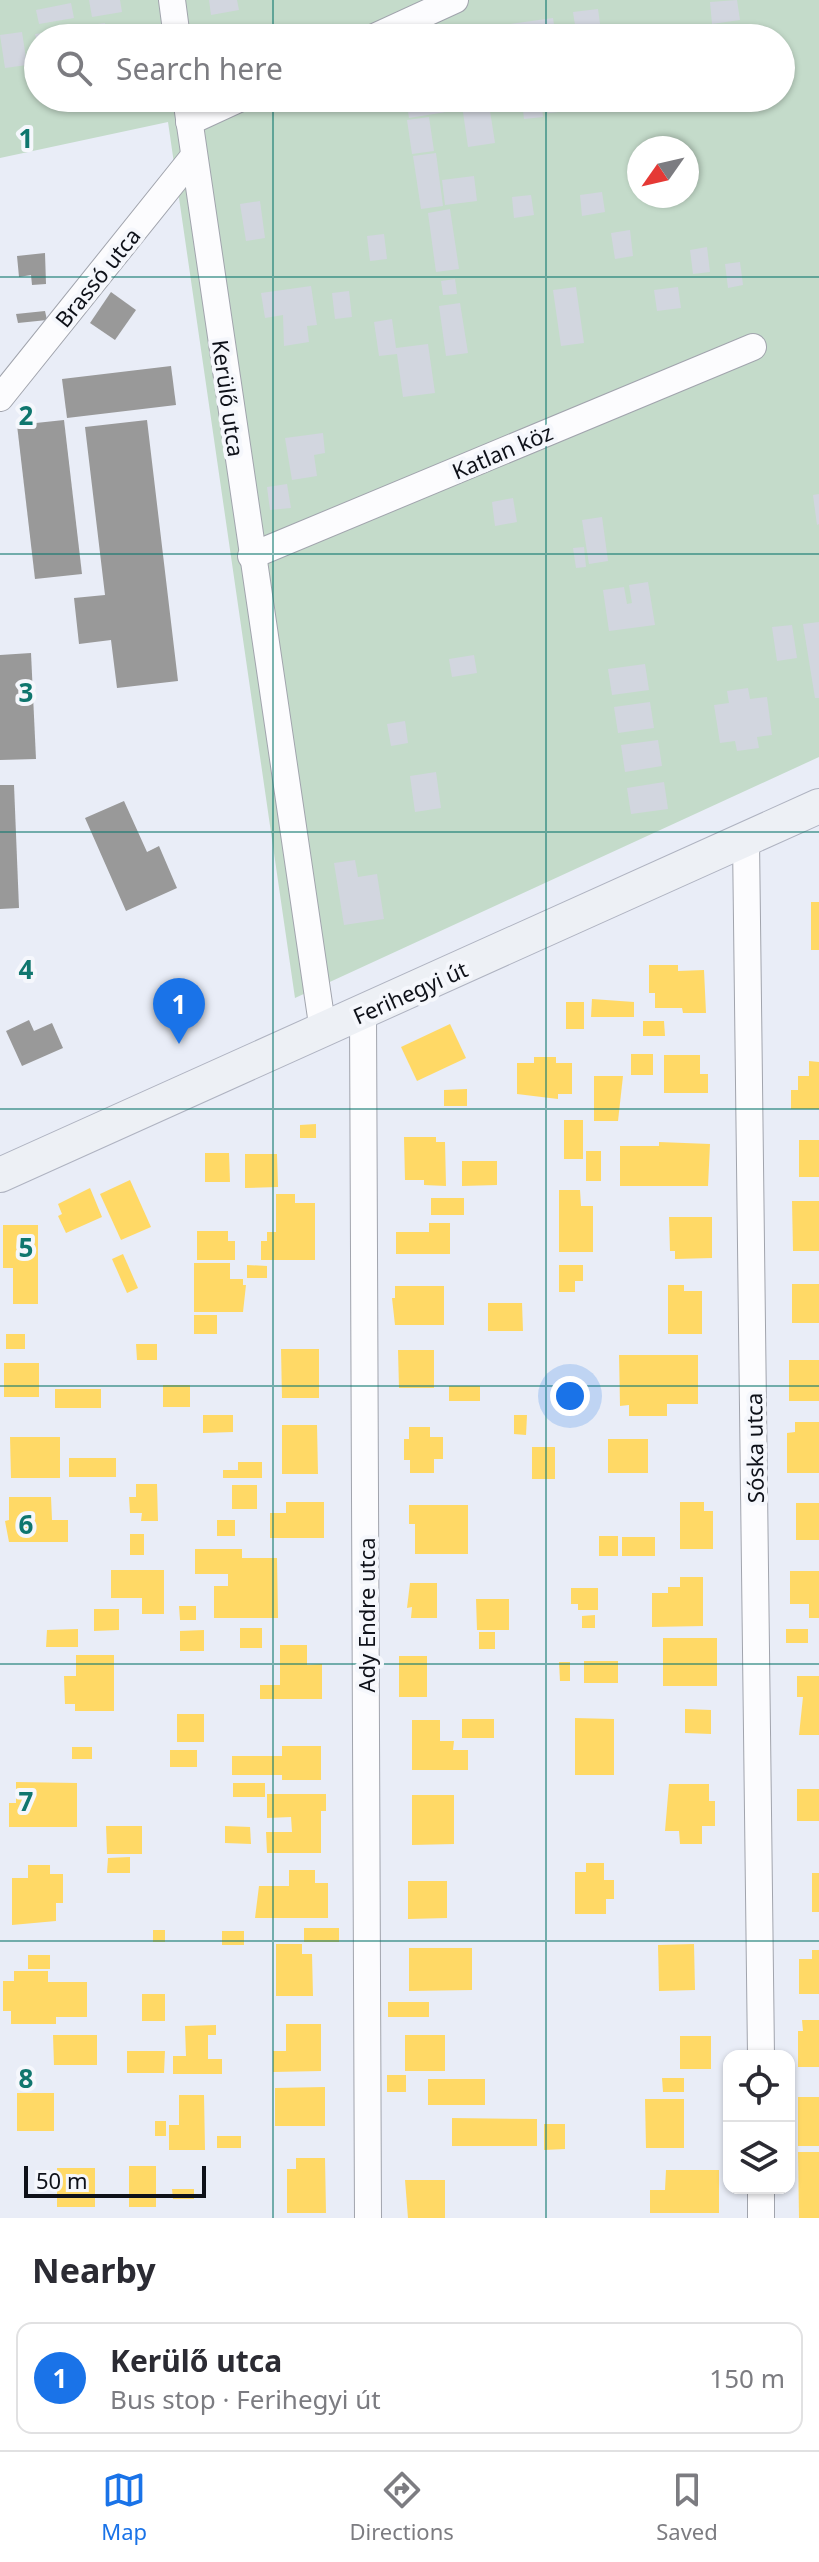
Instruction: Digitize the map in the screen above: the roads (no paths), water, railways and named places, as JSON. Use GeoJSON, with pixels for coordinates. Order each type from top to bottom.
{"type":"FeatureCollection","features":[{"type":"Feature","properties":{"kind":"main road","name":"Ferihegyi út"},"geometry":{"type":"LineString","coordinates":[[0,1175],[819,806]]}},
{"type":"Feature","properties":{"kind":"street"},"geometry":{"type":"LineString","coordinates":[[172,0],[175,24]]}},
{"type":"Feature","properties":{"kind":"street"},"geometry":{"type":"LineString","coordinates":[[403,24],[455,0]]}},
{"type":"Feature","properties":{"kind":"street","name":"Kerülő utca"},"geometry":{"type":"LineString","coordinates":[[188,112],[323,1031]]}},
{"type":"Feature","properties":{"kind":"street","name":"Brassó utca"},"geometry":{"type":"LineString","coordinates":[[0,398],[194,156]]}},
{"type":"Feature","properties":{"kind":"street","name":"Katlan köz"},"geometry":{"type":"LineString","coordinates":[[251,556],[753,347]]}},
{"type":"Feature","properties":{"kind":"street","name":"Sóska utca"},"geometry":{"type":"LineString","coordinates":[[746,840],[761,2050]]}},
{"type":"Feature","properties":{"kind":"street","name":"Ady Endre utca"},"geometry":{"type":"LineString","coordinates":[[363,1013],[368,2218]]}},
{"type":"Feature","properties":{"kind":"street"},"geometry":{"type":"LineString","coordinates":[[761,2194],[761,2218]]}},
{"type":"Feature","properties":{"kind":"place","name":"Kerülő utca"},"geometry":{"type":"Point","coordinates":[179,1044]}}]}
